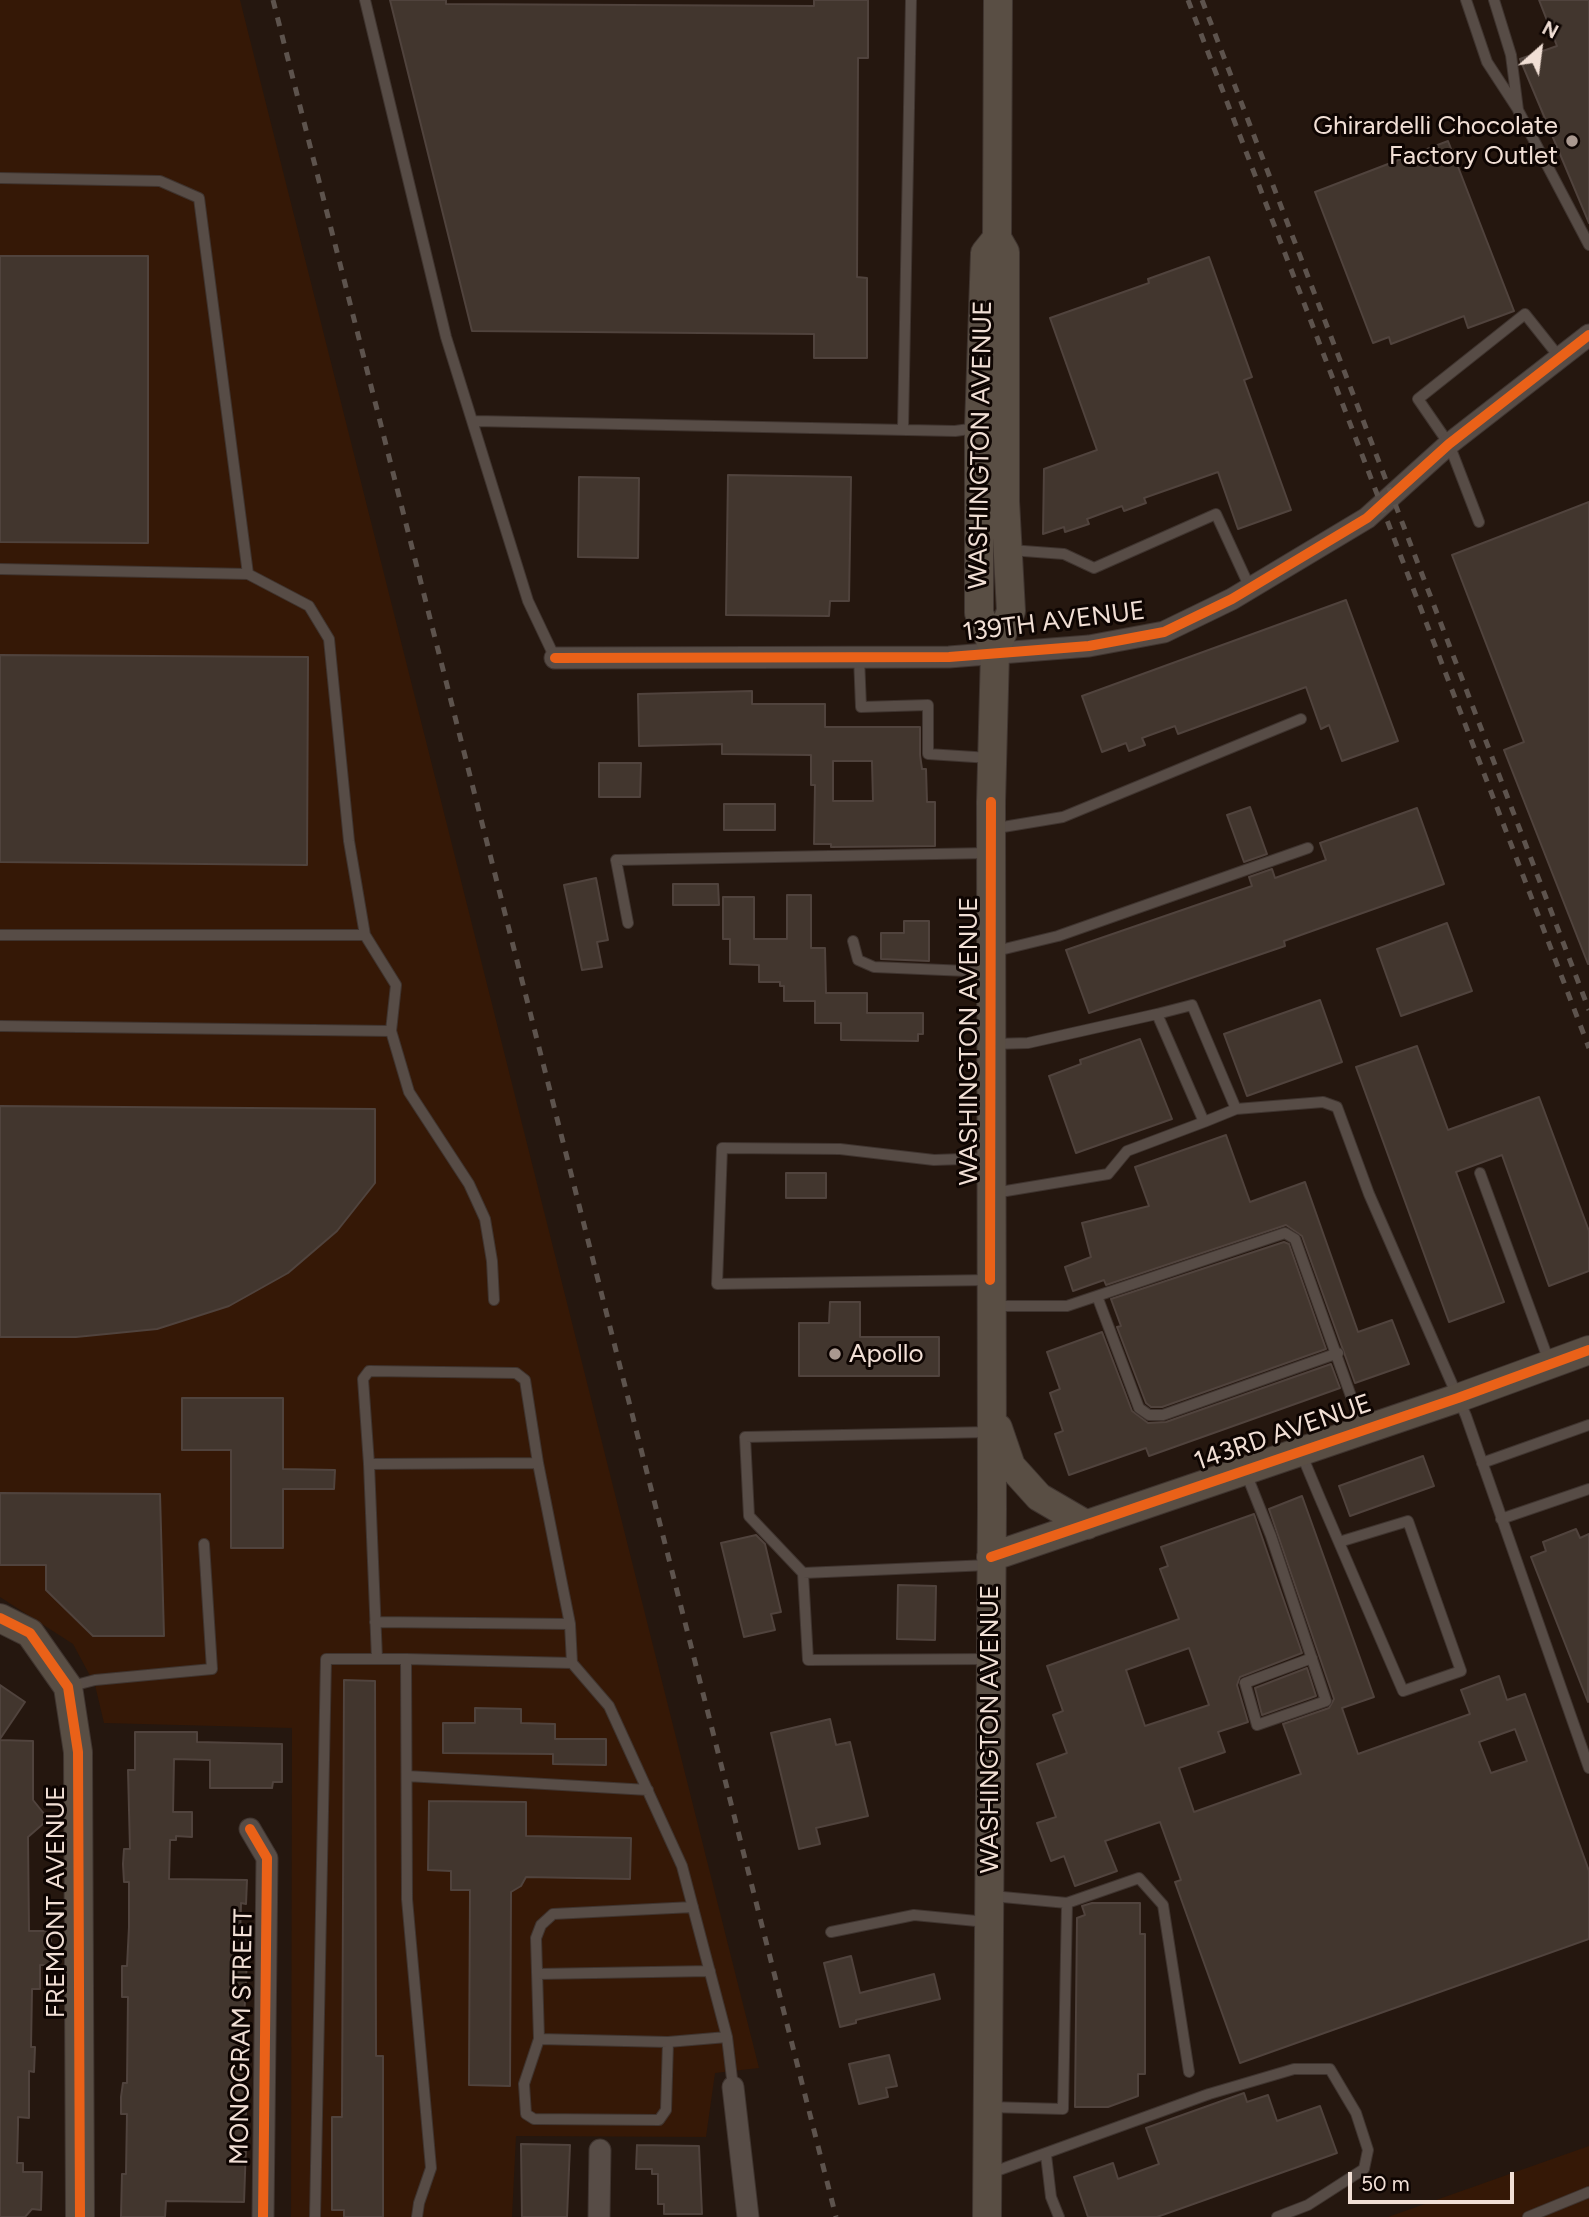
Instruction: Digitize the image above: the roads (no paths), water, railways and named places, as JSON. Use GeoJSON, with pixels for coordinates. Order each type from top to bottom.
{"type":"FeatureCollection","features":[{"type":"Feature","properties":{"kind":"main road","name":"WASHINGTON AVENUE"},"geometry":{"type":"LineString","coordinates":[[987,2217],[992,758],[995,652],[1011,611],[1010,550],[1005,501],[1005,252],[997,239],[998,0]]}},
{"type":"Feature","properties":{"kind":"main road","name":"WASHINGTON AVENUE"},"geometry":{"type":"LineString","coordinates":[[995,652],[979,613],[979,427],[985,253],[997,239]]}},
{"type":"Feature","properties":{"kind":"main road","name":"143RD AVENUE"},"geometry":{"type":"LineString","coordinates":[[991,1561],[1589,1350]]}},
{"type":"Feature","properties":{"kind":"main road"},"geometry":{"type":"LineString","coordinates":[[990,1419],[1011,1466],[1039,1497],[1087,1525]]}},
{"type":"Feature","properties":{"kind":"main road","name":"FREMONT AVENUE"},"geometry":{"type":"LineString","coordinates":[[0,1618],[30,1633],[68,1687],[78,1752],[80,2217]]}},
{"type":"Feature","properties":{"kind":"street","name":"139TH AVENUE"},"geometry":{"type":"LineString","coordinates":[[555,658],[949,657],[1089,646],[1164,632],[1250,588],[1367,518],[1449,444],[1560,358],[1587,342]]}},
{"type":"Feature","properties":{"kind":"street","name":"MONOGRAM STREET"},"geometry":{"type":"LineString","coordinates":[[250,1829],[267,1858],[262,2217]]}},
{"type":"Feature","properties":{"kind":"street"},"geometry":{"type":"LineString","coordinates":[[733,2087],[748,2217]]}},
{"type":"Feature","properties":{"kind":"street"},"geometry":{"type":"LineString","coordinates":[[599,2217],[600,2150]]}},
{"type":"Feature","properties":{"kind":"lane"},"geometry":{"type":"LineString","coordinates":[[365,0],[446,337],[475,421],[528,601],[555,658]]}},
{"type":"Feature","properties":{"kind":"lane"},"geometry":{"type":"LineString","coordinates":[[903,430],[911,0]]}},
{"type":"Feature","properties":{"kind":"lane"},"geometry":{"type":"LineString","coordinates":[[1466,0],[1487,62],[1518,110],[1589,245]]}},
{"type":"Feature","properties":{"kind":"lane"},"geometry":{"type":"LineString","coordinates":[[1494,0],[1511,55],[1518,110]]}},
{"type":"Feature","properties":{"kind":"lane"},"geometry":{"type":"LineString","coordinates":[[0,178],[160,181],[199,198],[248,574]]}},
{"type":"Feature","properties":{"kind":"lane"},"geometry":{"type":"LineString","coordinates":[[1479,522],[1449,444],[1418,399],[1525,314],[1560,358]]}},
{"type":"Feature","properties":{"kind":"lane"},"geometry":{"type":"LineString","coordinates":[[475,421],[955,431],[979,427],[991,450],[992,463]]}},
{"type":"Feature","properties":{"kind":"lane"},"geometry":{"type":"LineString","coordinates":[[993,476],[993,489],[1005,501]]}},
{"type":"Feature","properties":{"kind":"lane"},"geometry":{"type":"LineString","coordinates":[[1010,550],[1065,554],[1094,568],[1216,514],[1250,588]]}},
{"type":"Feature","properties":{"kind":"lane"},"geometry":{"type":"LineString","coordinates":[[0,569],[248,574],[309,606],[329,639],[349,841],[365,935],[396,985],[391,1031],[408,1092],[469,1184],[485,1219],[494,1300]]}},
{"type":"Feature","properties":{"kind":"lane"},"geometry":{"type":"LineString","coordinates":[[859,657],[861,707],[928,705],[928,754],[992,758]]}},
{"type":"Feature","properties":{"kind":"lane"},"geometry":{"type":"LineString","coordinates":[[628,923],[617,860],[992,841],[1063,817],[1301,719]]}},
{"type":"Feature","properties":{"kind":"lane"},"geometry":{"type":"LineString","coordinates":[[853,941],[858,960],[874,967],[992,962],[1308,848]]}},
{"type":"Feature","properties":{"kind":"lane"},"geometry":{"type":"LineString","coordinates":[[0,935],[365,935]]}},
{"type":"Feature","properties":{"kind":"lane"},"geometry":{"type":"LineString","coordinates":[[993,1044],[1028,1043],[1192,1005],[1236,1110]]}},
{"type":"Feature","properties":{"kind":"lane"},"geometry":{"type":"LineString","coordinates":[[1157,1014],[1204,1122]]}},
{"type":"Feature","properties":{"kind":"lane"},"geometry":{"type":"LineString","coordinates":[[0,1026],[391,1031]]}},
{"type":"Feature","properties":{"kind":"lane"},"geometry":{"type":"LineString","coordinates":[[991,1193],[1108,1174],[1128,1151],[1236,1110],[1310,1102],[1323,1102],[1337,1107],[1369,1194],[1458,1398],[1589,1768]]}},
{"type":"Feature","properties":{"kind":"lane"},"geometry":{"type":"LineString","coordinates":[[991,1158],[934,1160],[839,1149],[722,1148],[717,1284],[990,1293],[1067,1306],[1285,1233],[1295,1239],[1338,1353],[1363,1430]]}},
{"type":"Feature","properties":{"kind":"lane"},"geometry":{"type":"LineString","coordinates":[[1480,1172],[1549,1364]]}},
{"type":"Feature","properties":{"kind":"lane"},"geometry":{"type":"LineString","coordinates":[[1097,1296],[1139,1408],[1149,1415],[1163,1415],[1338,1353]]}},
{"type":"Feature","properties":{"kind":"lane"},"geometry":{"type":"LineString","coordinates":[[377,1659],[363,1379],[369,1371],[516,1373],[526,1380],[538,1463],[570,1623],[572,1663],[609,1706],[682,1866],[727,2037],[733,2087]]}},
{"type":"Feature","properties":{"kind":"lane"},"geometry":{"type":"LineString","coordinates":[[990,1419],[745,1437],[749,1516],[803,1573],[808,1660],[990,1659]]}},
{"type":"Feature","properties":{"kind":"lane"},"geometry":{"type":"LineString","coordinates":[[1482,1463],[1589,1425]]}},
{"type":"Feature","properties":{"kind":"lane"},"geometry":{"type":"LineString","coordinates":[[1300,1451],[1339,1542],[1403,1691],[1461,1671],[1408,1521],[1339,1542]]}},
{"type":"Feature","properties":{"kind":"lane"},"geometry":{"type":"LineString","coordinates":[[369,1464],[538,1463]]}},
{"type":"Feature","properties":{"kind":"lane"},"geometry":{"type":"LineString","coordinates":[[1245,1470],[1312,1658],[1326,1701],[1257,1725],[1245,1683],[1312,1658]]}},
{"type":"Feature","properties":{"kind":"lane"},"geometry":{"type":"LineString","coordinates":[[1502,1519],[1589,1489]]}},
{"type":"Feature","properties":{"kind":"lane"},"geometry":{"type":"LineString","coordinates":[[68,1687],[95,1680],[212,1669],[204,1544]]}},
{"type":"Feature","properties":{"kind":"lane"},"geometry":{"type":"LineString","coordinates":[[803,1573],[991,1561]]}},
{"type":"Feature","properties":{"kind":"lane"},"geometry":{"type":"LineString","coordinates":[[375,1622],[570,1623]]}},
{"type":"Feature","properties":{"kind":"lane"},"geometry":{"type":"LineString","coordinates":[[316,2217],[326,1659],[572,1663]]}},
{"type":"Feature","properties":{"kind":"lane"},"geometry":{"type":"LineString","coordinates":[[406,1659],[407,1899],[431,2168],[417,2217]]}},
{"type":"Feature","properties":{"kind":"lane"},"geometry":{"type":"LineString","coordinates":[[407,1776],[648,1790]]}},
{"type":"Feature","properties":{"kind":"lane"},"geometry":{"type":"LineString","coordinates":[[831,1932],[914,1915],[1067,1903],[1139,1878],[1163,1905],[1189,2072]]}},
{"type":"Feature","properties":{"kind":"lane"},"geometry":{"type":"LineString","coordinates":[[987,2107],[1063,2109],[1067,1903]]}},
{"type":"Feature","properties":{"kind":"lane"},"geometry":{"type":"LineString","coordinates":[[668,2042],[666,2110],[659,2120],[534,2119],[526,2114],[524,2084],[539,2039],[536,1938],[541,1925],[553,1914],[693,1907]]}},
{"type":"Feature","properties":{"kind":"lane"},"geometry":{"type":"LineString","coordinates":[[537,1974],[710,1971]]}},
{"type":"Feature","properties":{"kind":"lane"},"geometry":{"type":"LineString","coordinates":[[539,2039],[668,2042],[727,2037]]}},
{"type":"Feature","properties":{"kind":"lane"},"geometry":{"type":"LineString","coordinates":[[987,2175],[1209,2094],[1294,2069],[1330,2069],[1360,2125],[1368,2150],[1364,2169],[1308,2206],[1277,2217]]}},
{"type":"Feature","properties":{"kind":"lane"},"geometry":{"type":"LineString","coordinates":[[1046,2155],[1051,2197],[1059,2217]]}},
{"type":"Feature","properties":{"kind":"lane"},"geometry":{"type":"LineString","coordinates":[[1528,2217],[1589,2192]]}},
{"type":"Feature","properties":{"kind":"railway"},"geometry":{"type":"LineString","coordinates":[[273,0],[836,2217]]}},
{"type":"Feature","properties":{"kind":"railway"},"geometry":{"type":"LineString","coordinates":[[1188,0],[1589,1048]]}},
{"type":"Feature","properties":{"kind":"railway"},"geometry":{"type":"LineString","coordinates":[[1202,0],[1589,1010]]}},
{"type":"Feature","properties":{"kind":"place","name":"Ghirardelli Chocolate Factory Outlet"},"geometry":{"type":"Point","coordinates":[1572,141]}},
{"type":"Feature","properties":{"kind":"place","name":"Apollo"},"geometry":{"type":"Point","coordinates":[835,1354]}}]}
